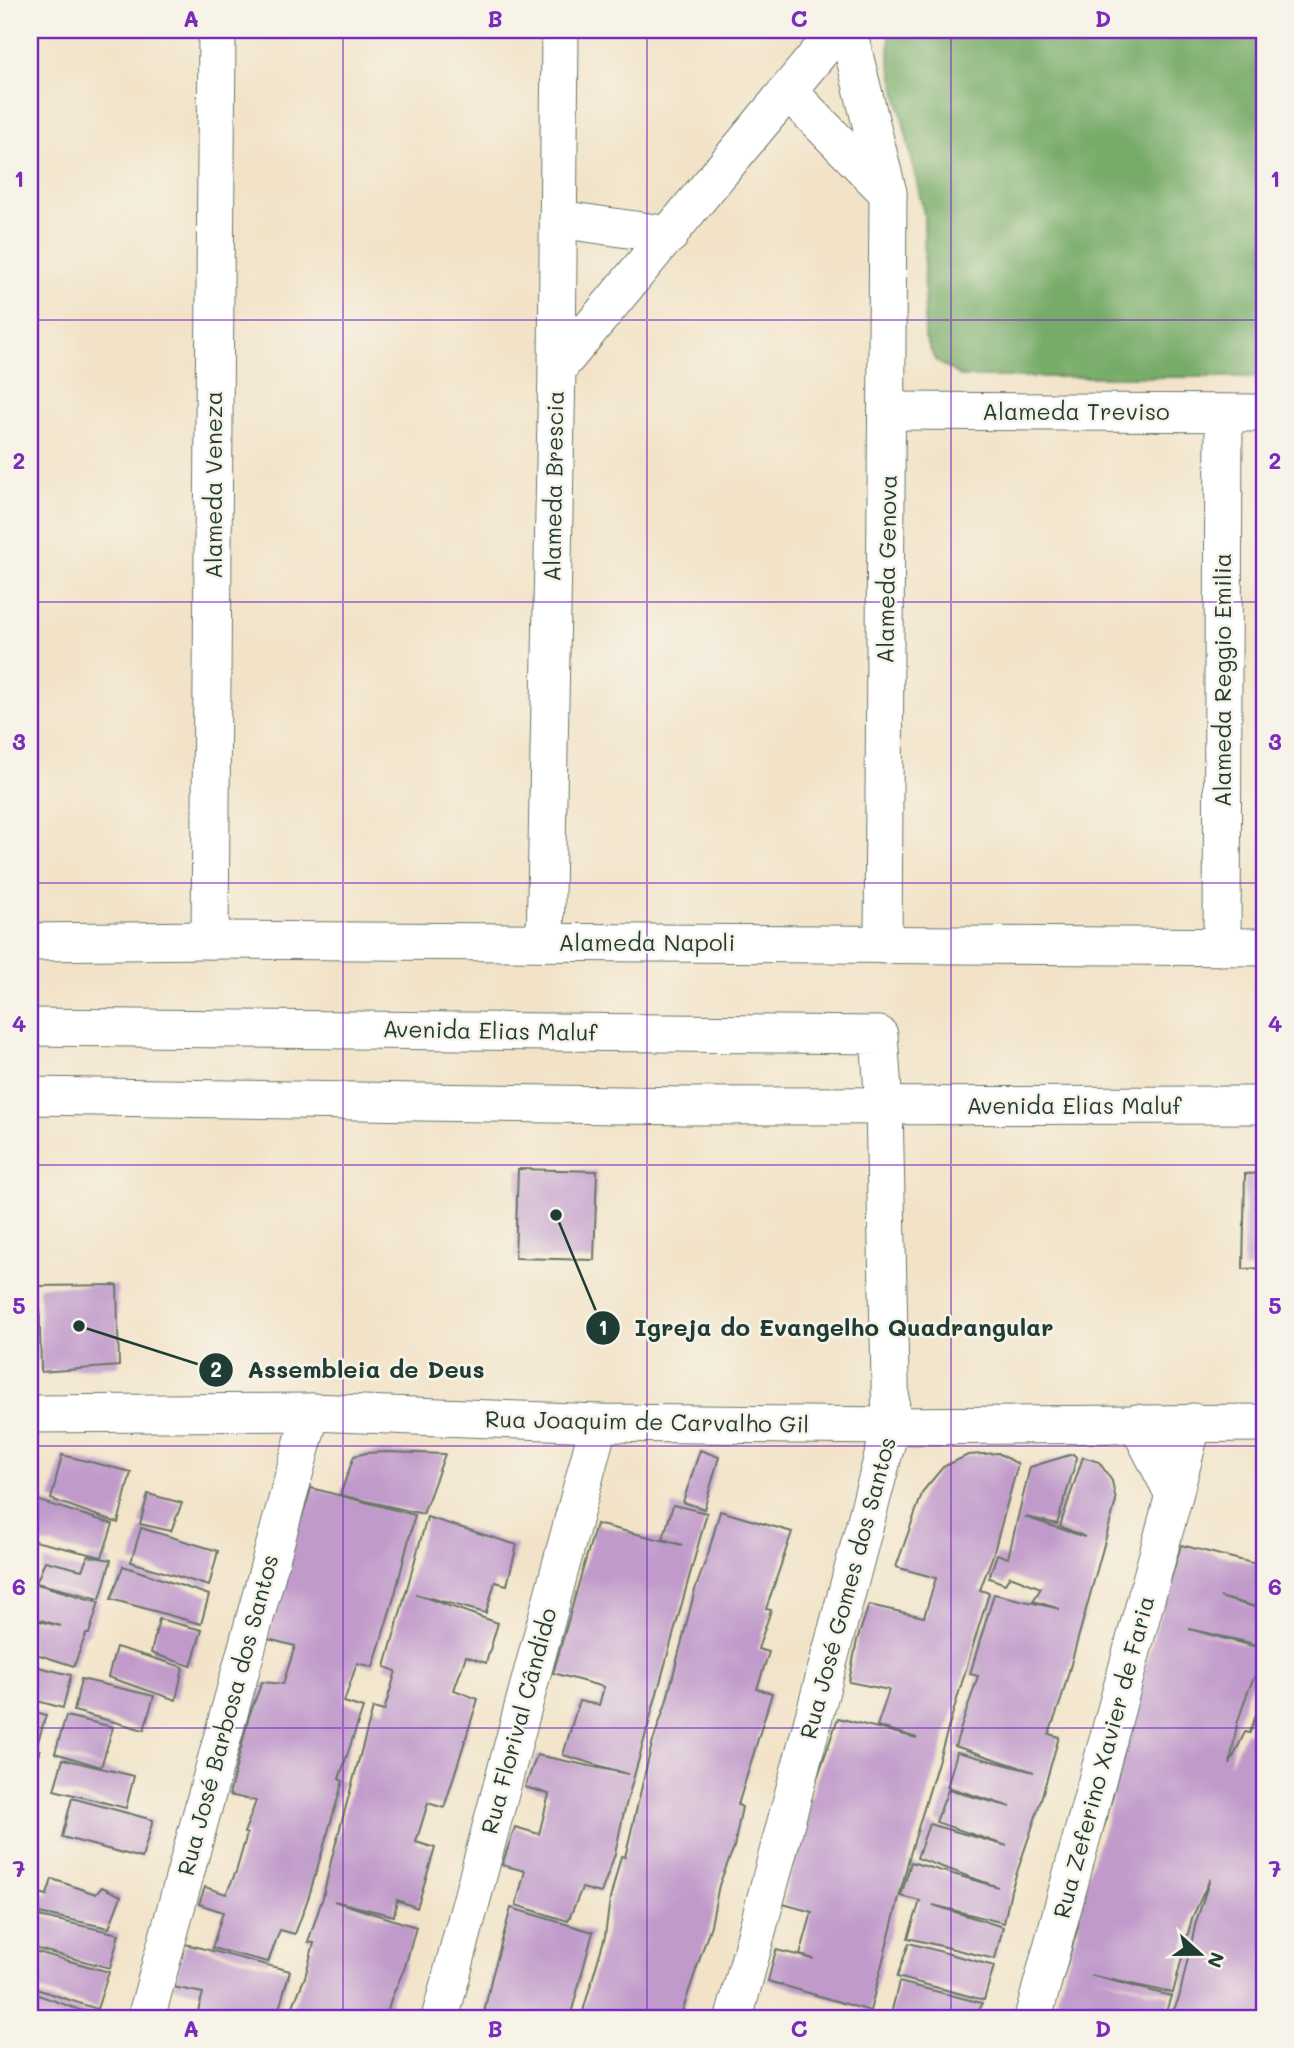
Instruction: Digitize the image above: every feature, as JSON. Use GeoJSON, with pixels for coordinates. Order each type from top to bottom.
{"type":"FeatureCollection","features":[{"type":"Feature","properties":{"kind":"street","name":"Alameda Veneza"},"geometry":{"type":"LineString","coordinates":[[210,940],[217,30]]}},
{"type":"Feature","properties":{"kind":"street","name":"Alameda Brescia"},"geometry":{"type":"LineString","coordinates":[[545,942],[557,369],[560,30]]}},
{"type":"Feature","properties":{"kind":"street"},"geometry":{"type":"LineString","coordinates":[[557,369],[838,30]]}},
{"type":"Feature","properties":{"kind":"street","name":"Alameda Genova"},"geometry":{"type":"LineString","coordinates":[[848,30],[888,193],[883,945]]}},
{"type":"Feature","properties":{"kind":"street"},"geometry":{"type":"LineString","coordinates":[[789,92],[888,193]]}},
{"type":"Feature","properties":{"kind":"street"},"geometry":{"type":"LineString","coordinates":[[558,219],[670,235]]}},
{"type":"Feature","properties":{"kind":"street","name":"Alameda Treviso"},"geometry":{"type":"LineString","coordinates":[[888,411],[1264,413]]}},
{"type":"Feature","properties":{"kind":"street","name":"Alameda Reggio Emilia"},"geometry":{"type":"LineString","coordinates":[[1222,947],[1224,413]]}},
{"type":"Feature","properties":{"kind":"street","name":"Alameda Napoli"},"geometry":{"type":"LineString","coordinates":[[30,942],[210,940],[1264,947]]}},
{"type":"Feature","properties":{"kind":"street","name":"Avenida Elias Maluf"},"geometry":{"type":"LineString","coordinates":[[30,1027],[879,1035],[884,1106]]}},
{"type":"Feature","properties":{"kind":"street","name":"Avenida Elias Maluf"},"geometry":{"type":"LineString","coordinates":[[30,1096],[689,1106],[1264,1105]]}},
{"type":"Feature","properties":{"kind":"street","name":"Rua José Gomes dos Santos"},"geometry":{"type":"LineString","coordinates":[[733,2018],[891,1426],[884,1106]]}},
{"type":"Feature","properties":{"kind":"street","name":"Rua Joaquim de Carvalho Gil"},"geometry":{"type":"LineString","coordinates":[[30,1414],[311,1412],[599,1423],[891,1426],[1264,1423]]}},
{"type":"Feature","properties":{"kind":"street","name":"Rua José Barbosa dos Santos"},"geometry":{"type":"LineString","coordinates":[[146,2018],[311,1412]]}},
{"type":"Feature","properties":{"kind":"street","name":"Rua Zeferino Xavier de Faria"},"geometry":{"type":"LineString","coordinates":[[1033,2018],[1193,1422]]}},
{"type":"Feature","properties":{"kind":"street","name":"Rua Florival Cândido"},"geometry":{"type":"LineString","coordinates":[[440,2018],[599,1423]]}},
{"type":"Feature","properties":{"kind":"street"},"geometry":{"type":"LineString","coordinates":[[1137,1423],[1174,1495]]}},
{"type":"Feature","properties":{"kind":"green space"},"geometry":{"type":"Polygon","coordinates":[[[890,30],[1264,30],[1264,377],[962,377],[935,360],[925,337],[924,214],[889,59],[890,30]]]}},
{"type":"Feature","properties":{"kind":"building"},"geometry":{"type":"Polygon","coordinates":[[[518,1169],[597,1171],[594,1260],[515,1258],[518,1169]]]}},
{"type":"Feature","properties":{"kind":"building"},"geometry":{"type":"Polygon","coordinates":[[[1264,1173],[1264,1268],[1243,1269],[1245,1174],[1264,1173]]]}},
{"type":"Feature","properties":{"kind":"building"},"geometry":{"type":"Polygon","coordinates":[[[117,1285],[119,1366],[41,1372],[39,1286],[117,1285]]]}},
{"type":"Feature","properties":{"kind":"building"},"geometry":{"type":"Polygon","coordinates":[[[700,1450],[719,1457],[704,1509],[683,1502],[700,1450]]]}},
{"type":"Feature","properties":{"kind":"building"},"geometry":{"type":"Polygon","coordinates":[[[387,1452],[445,1454],[423,1514],[340,1495],[354,1456],[387,1452]]]}},
{"type":"Feature","properties":{"kind":"building"},"geometry":{"type":"Polygon","coordinates":[[[998,1453],[1018,1464],[993,1555],[980,1590],[989,1593],[909,1858],[870,2011],[768,1981],[776,1950],[814,1959],[800,1955],[812,1912],[783,1904],[814,1787],[838,1718],[917,1738],[877,1726],[889,1690],[849,1682],[857,1640],[869,1605],[924,1617],[936,1578],[896,1567],[923,1491],[943,1467],[968,1455],[998,1453]]]}},
{"type":"Feature","properties":{"kind":"building"},"geometry":{"type":"Polygon","coordinates":[[[1073,1454],[1077,1458],[1057,1524],[1025,1517],[1085,1537],[1060,1526],[1083,1457],[1099,1462],[1112,1481],[1116,1501],[1061,1700],[1049,1734],[1059,1737],[1011,1890],[1004,1923],[933,1905],[1003,1927],[995,1959],[908,1938],[920,1901],[901,1896],[911,1862],[998,1887],[917,1858],[929,1824],[1007,1846],[936,1822],[948,1790],[1011,1807],[947,1787],[957,1752],[1034,1772],[955,1746],[978,1676],[970,1674],[994,1594],[1060,1609],[1033,1601],[1041,1588],[1010,1576],[1005,1584],[989,1578],[997,1554],[1008,1558],[1030,1467],[1073,1454]]]}},
{"type":"Feature","properties":{"kind":"building"},"geometry":{"type":"Polygon","coordinates":[[[62,1455],[131,1472],[118,1523],[51,1499],[62,1455]]]}},
{"type":"Feature","properties":{"kind":"building"},"geometry":{"type":"Polygon","coordinates":[[[311,1488],[415,1515],[373,1667],[357,1663],[344,1702],[363,1708],[339,1779],[343,1781],[309,1896],[295,1934],[280,1930],[268,1962],[212,1948],[223,1912],[199,1904],[205,1887],[226,1894],[236,1872],[247,1834],[244,1833],[256,1801],[229,1795],[249,1716],[262,1682],[283,1684],[295,1646],[268,1639],[311,1488]]]}},
{"type":"Feature","properties":{"kind":"building"},"geometry":{"type":"Polygon","coordinates":[[[148,1494],[182,1503],[171,1531],[140,1524],[148,1494]]]}},
{"type":"Feature","properties":{"kind":"building"},"geometry":{"type":"Polygon","coordinates":[[[30,1498],[113,1524],[102,1557],[30,1540],[30,1498]]]}},
{"type":"Feature","properties":{"kind":"building"},"geometry":{"type":"Polygon","coordinates":[[[673,1505],[707,1513],[623,1816],[615,1854],[601,1893],[582,1888],[568,1921],[516,1905],[525,1871],[502,1865],[515,1827],[539,1834],[549,1794],[525,1787],[537,1755],[628,1774],[563,1755],[579,1701],[599,1705],[604,1687],[553,1673],[596,1524],[682,1545],[663,1539],[673,1505]]]}},
{"type":"Feature","properties":{"kind":"building"},"geometry":{"type":"Polygon","coordinates":[[[720,1511],[792,1532],[766,1609],[771,1610],[758,1649],[769,1652],[757,1689],[772,1693],[738,1805],[742,1807],[734,1847],[719,1885],[711,1925],[680,2018],[581,2018],[605,1936],[610,1899],[621,1856],[625,1857],[652,1744],[720,1511]]]}},
{"type":"Feature","properties":{"kind":"building"},"geometry":{"type":"Polygon","coordinates":[[[427,1517],[517,1545],[507,1585],[495,1582],[486,1613],[415,1594],[498,1623],[486,1663],[466,1656],[454,1690],[478,1699],[444,1808],[428,1803],[416,1842],[435,1848],[417,1908],[397,1900],[394,1916],[334,1901],[416,1927],[405,1967],[386,2018],[288,2018],[305,1977],[314,1943],[308,1942],[323,1897],[373,1708],[384,1711],[396,1671],[385,1667],[427,1517]]]}},
{"type":"Feature","properties":{"kind":"building"},"geometry":{"type":"Polygon","coordinates":[[[141,1528],[218,1551],[209,1586],[131,1562],[141,1528]]]}},
{"type":"Feature","properties":{"kind":"building"},"geometry":{"type":"Polygon","coordinates":[[[1181,1545],[1264,1566],[1264,1609],[1220,1597],[1264,1610],[1264,1646],[1189,1629],[1264,1649],[1264,1656],[1237,1724],[1230,1764],[1245,1732],[1250,1733],[1264,1690],[1264,2018],[1170,2018],[1179,1998],[1196,1922],[1210,1879],[1192,1918],[1173,1993],[1090,1975],[1171,1996],[1164,2018],[1051,2018],[1078,1927],[1083,1888],[1107,1818],[1147,1659],[1181,1545]]]}},
{"type":"Feature","properties":{"kind":"building"},"geometry":{"type":"Polygon","coordinates":[[[88,1556],[111,1560],[100,1599],[36,1583],[45,1561],[82,1570],[88,1556]]]}},
{"type":"Feature","properties":{"kind":"building"},"geometry":{"type":"Polygon","coordinates":[[[123,1566],[209,1595],[201,1624],[111,1599],[123,1566]]]}},
{"type":"Feature","properties":{"kind":"building"},"geometry":{"type":"Polygon","coordinates":[[[30,1582],[99,1602],[89,1634],[86,1634],[74,1666],[30,1652],[30,1619],[61,1626],[30,1617],[30,1582]]]}},
{"type":"Feature","properties":{"kind":"building"},"geometry":{"type":"Polygon","coordinates":[[[159,1619],[202,1630],[191,1666],[151,1653],[159,1619]]]}},
{"type":"Feature","properties":{"kind":"building"},"geometry":{"type":"Polygon","coordinates":[[[116,1647],[183,1667],[176,1700],[108,1677],[116,1647]]]}},
{"type":"Feature","properties":{"kind":"building"},"geometry":{"type":"Polygon","coordinates":[[[30,1665],[71,1675],[63,1708],[30,1699],[30,1665]]]}},
{"type":"Feature","properties":{"kind":"building"},"geometry":{"type":"Polygon","coordinates":[[[81,1679],[154,1696],[144,1730],[74,1711],[81,1679]]]}},
{"type":"Feature","properties":{"kind":"building"},"geometry":{"type":"Polygon","coordinates":[[[30,1710],[46,1715],[37,1745],[30,1743],[30,1710]]]}},
{"type":"Feature","properties":{"kind":"building"},"geometry":{"type":"Polygon","coordinates":[[[66,1716],[113,1727],[101,1767],[55,1753],[66,1716]]]}},
{"type":"Feature","properties":{"kind":"building"},"geometry":{"type":"Polygon","coordinates":[[[30,1748],[40,1750],[30,1779],[30,1748]]]}},
{"type":"Feature","properties":{"kind":"building"},"geometry":{"type":"Polygon","coordinates":[[[63,1759],[134,1776],[126,1808],[54,1790],[63,1759]]]}},
{"type":"Feature","properties":{"kind":"building"},"geometry":{"type":"Polygon","coordinates":[[[72,1798],[153,1820],[142,1858],[62,1837],[72,1798]]]}},
{"type":"Feature","properties":{"kind":"building"},"geometry":{"type":"Polygon","coordinates":[[[52,1879],[96,1894],[102,1887],[121,1896],[109,1928],[30,1911],[31,1891],[47,1895],[52,1879]]]}},
{"type":"Feature","properties":{"kind":"building"},"geometry":{"type":"Polygon","coordinates":[[[511,1908],[593,1932],[570,2018],[483,2018],[511,1908]]]}},
{"type":"Feature","properties":{"kind":"building"},"geometry":{"type":"Polygon","coordinates":[[[30,1914],[119,1934],[110,1968],[30,1947],[30,1914]]]}},
{"type":"Feature","properties":{"kind":"building"},"geometry":{"type":"Polygon","coordinates":[[[909,1943],[994,1966],[984,2000],[897,1977],[909,1943]]]}},
{"type":"Feature","properties":{"kind":"building"},"geometry":{"type":"Polygon","coordinates":[[[185,1944],[290,1971],[279,2009],[273,2008],[269,2018],[196,2018],[203,1993],[173,1987],[185,1944]]]}},
{"type":"Feature","properties":{"kind":"building"},"geometry":{"type":"Polygon","coordinates":[[[30,1950],[109,1972],[97,2009],[30,1987],[30,1950]]]}},
{"type":"Feature","properties":{"kind":"building"},"geometry":{"type":"Polygon","coordinates":[[[899,1982],[982,2003],[977,2018],[905,2018],[891,2014],[899,1982]]]}},
{"type":"Feature","properties":{"kind":"building"},"geometry":{"type":"Polygon","coordinates":[[[30,1992],[94,2015],[93,2018],[30,2018],[30,1992]]]}},
{"type":"Feature","properties":{"kind":"place","name":"Igreja do Evangelho Quadrangular"},"geometry":{"type":"Point","coordinates":[556,1215]}},
{"type":"Feature","properties":{"kind":"place","name":"Assembleia de Deus"},"geometry":{"type":"Point","coordinates":[79,1326]}}]}
